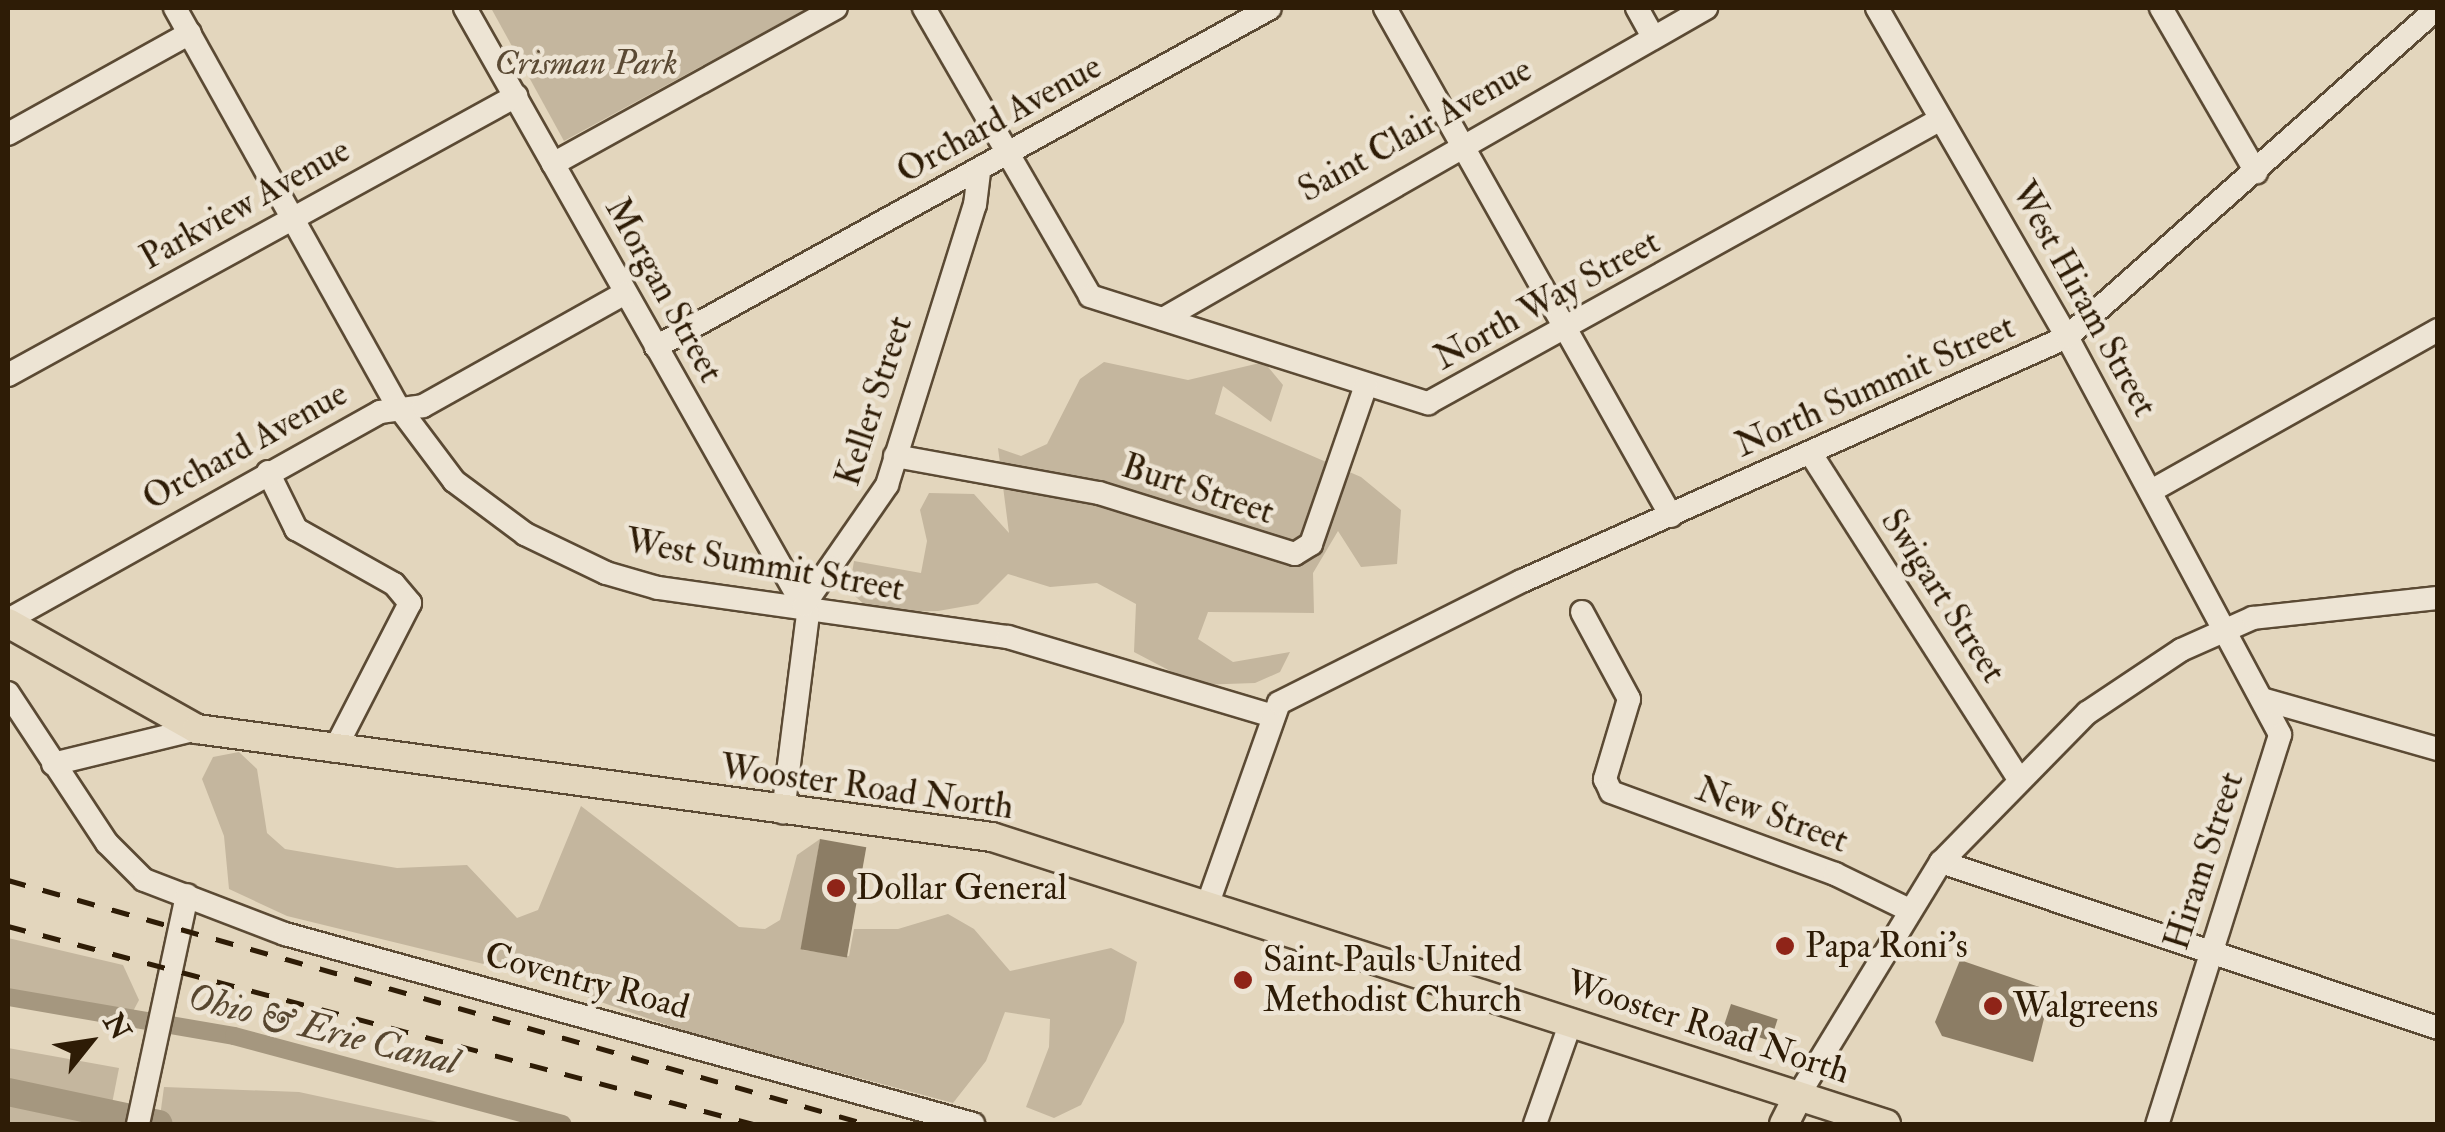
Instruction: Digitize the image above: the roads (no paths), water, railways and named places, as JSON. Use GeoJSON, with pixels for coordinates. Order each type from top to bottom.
{"type":"FeatureCollection","features":[{"type":"Feature","properties":{"kind":"main road","name":"Wooster Road North"},"geometry":{"type":"LineString","coordinates":[[8,622],[197,729],[783,812],[992,837],[1886,1124]]}},
{"type":"Feature","properties":{"kind":"main road"},"geometry":{"type":"LineString","coordinates":[[1784,1124],[1798,1096]]}},
{"type":"Feature","properties":{"kind":"street","name":"West Summit Street"},"geometry":{"type":"LineString","coordinates":[[175,8],[397,405],[454,482],[525,534],[658,588],[804,605],[1036,643],[1270,715]]}},
{"type":"Feature","properties":{"kind":"street","name":"Morgan Street"},"geometry":{"type":"LineString","coordinates":[[465,8],[804,605]]}},
{"type":"Feature","properties":{"kind":"street"},"geometry":{"type":"LineString","coordinates":[[553,164],[836,8]]}},
{"type":"Feature","properties":{"kind":"street","name":"North Way Street"},"geometry":{"type":"LineString","coordinates":[[924,8],[1090,296],[1366,384],[1437,402],[1942,119]]}},
{"type":"Feature","properties":{"kind":"street","name":"Orchard Avenue"},"geometry":{"type":"LineString","coordinates":[[656,347],[1270,8]]}},
{"type":"Feature","properties":{"kind":"street"},"geometry":{"type":"LineString","coordinates":[[1385,8],[1671,516]]}},
{"type":"Feature","properties":{"kind":"street"},"geometry":{"type":"LineString","coordinates":[[1637,8],[1654,36]]}},
{"type":"Feature","properties":{"kind":"street","name":"Saint Clair Avenue"},"geometry":{"type":"LineString","coordinates":[[1163,320],[1462,144],[1706,8]]}},
{"type":"Feature","properties":{"kind":"street","name":"West Hiram Street"},"geometry":{"type":"LineString","coordinates":[[1877,8],[2068,337],[2224,629]]}},
{"type":"Feature","properties":{"kind":"street"},"geometry":{"type":"LineString","coordinates":[[2161,8],[2256,172]]}},
{"type":"Feature","properties":{"kind":"street","name":"North Summit Street"},"geometry":{"type":"LineString","coordinates":[[1270,715],[1294,693],[1436,622],[2068,337],[2432,15]]}},
{"type":"Feature","properties":{"kind":"street"},"geometry":{"type":"LineString","coordinates":[[8,134],[190,33]]}},
{"type":"Feature","properties":{"kind":"street","name":"Parkview Avenue"},"geometry":{"type":"LineString","coordinates":[[8,375],[516,96]]}},
{"type":"Feature","properties":{"kind":"street","name":"Keller Street"},"geometry":{"type":"LineString","coordinates":[[804,605],[878,506],[976,205],[978,171]]}},
{"type":"Feature","properties":{"kind":"street","name":"Orchard Avenue"},"geometry":{"type":"LineString","coordinates":[[8,622],[268,472],[397,405],[423,406],[626,294]]}},
{"type":"Feature","properties":{"kind":"street"},"geometry":{"type":"LineString","coordinates":[[2151,491],[2438,330]]}},
{"type":"Feature","properties":{"kind":"street","name":"Burt Street"},"geometry":{"type":"LineString","coordinates":[[896,456],[1099,493],[1296,554],[1311,544],[1366,384]]}},
{"type":"Feature","properties":{"kind":"street","name":"Swigart Street"},"geometry":{"type":"LineString","coordinates":[[1811,454],[2018,776]]}},
{"type":"Feature","properties":{"kind":"street"},"geometry":{"type":"LineString","coordinates":[[268,472],[296,529],[394,584],[410,603],[334,751]]}},
{"type":"Feature","properties":{"kind":"street"},"geometry":{"type":"LineString","coordinates":[[1798,1096],[1907,909],[1941,862],[2018,776],[2140,673],[2224,629],[2330,604],[2438,598]]}},
{"type":"Feature","properties":{"kind":"street"},"geometry":{"type":"LineString","coordinates":[[783,812],[804,605]]}},
{"type":"Feature","properties":{"kind":"street","name":"New Street"},"geometry":{"type":"LineString","coordinates":[[1582,612],[1629,700],[1605,779],[1611,792],[1835,874],[1907,909]]}},
{"type":"Feature","properties":{"kind":"street","name":"Hiram Street"},"geometry":{"type":"LineString","coordinates":[[2158,1124],[2280,735],[2224,629]]}},
{"type":"Feature","properties":{"kind":"street","name":"Coventry Road"},"geometry":{"type":"LineString","coordinates":[[8,693],[126,866],[187,895],[286,934],[973,1124]]}},
{"type":"Feature","properties":{"kind":"street"},"geometry":{"type":"LineString","coordinates":[[2262,699],[2438,749]]}},
{"type":"Feature","properties":{"kind":"street"},"geometry":{"type":"LineString","coordinates":[[1207,906],[1270,715]]}},
{"type":"Feature","properties":{"kind":"street"},"geometry":{"type":"LineString","coordinates":[[53,764],[197,729]]}},
{"type":"Feature","properties":{"kind":"street"},"geometry":{"type":"LineString","coordinates":[[1941,862],[2438,1028]]}},
{"type":"Feature","properties":{"kind":"street"},"geometry":{"type":"LineString","coordinates":[[139,1119],[187,895]]}},
{"type":"Feature","properties":{"kind":"street"},"geometry":{"type":"LineString","coordinates":[[1535,1124],[1571,1022]]}},
{"type":"Feature","properties":{"kind":"waterway","name":"Ohio & Erie Canal"},"geometry":{"type":"LineString","coordinates":[[8,997],[234,1036],[562,1124]]}},
{"type":"Feature","properties":{"kind":"waterway"},"geometry":{"type":"LineString","coordinates":[[8,1092],[159,1124]]}},
{"type":"Feature","properties":{"kind":"railway"},"geometry":{"type":"LineString","coordinates":[[8,880],[867,1124]]}},
{"type":"Feature","properties":{"kind":"railway"},"geometry":{"type":"LineString","coordinates":[[8,926],[753,1124]]}},
{"type":"Feature","properties":{"kind":"place","name":"Dollar General"},"geometry":{"type":"Point","coordinates":[836,888]}},
{"type":"Feature","properties":{"kind":"place","name":"Papa Roni's"},"geometry":{"type":"Point","coordinates":[1785,946]}},
{"type":"Feature","properties":{"kind":"place","name":"Saint Pauls United Methodist Church"},"geometry":{"type":"Point","coordinates":[1243,980]}},
{"type":"Feature","properties":{"kind":"place","name":"Walgreens"},"geometry":{"type":"Point","coordinates":[1993,1006]}},
{"type":"Feature","properties":{"kind":"park label","name":"Crisman Park"},"geometry":{"type":"Point","coordinates":[586,63]}}]}
